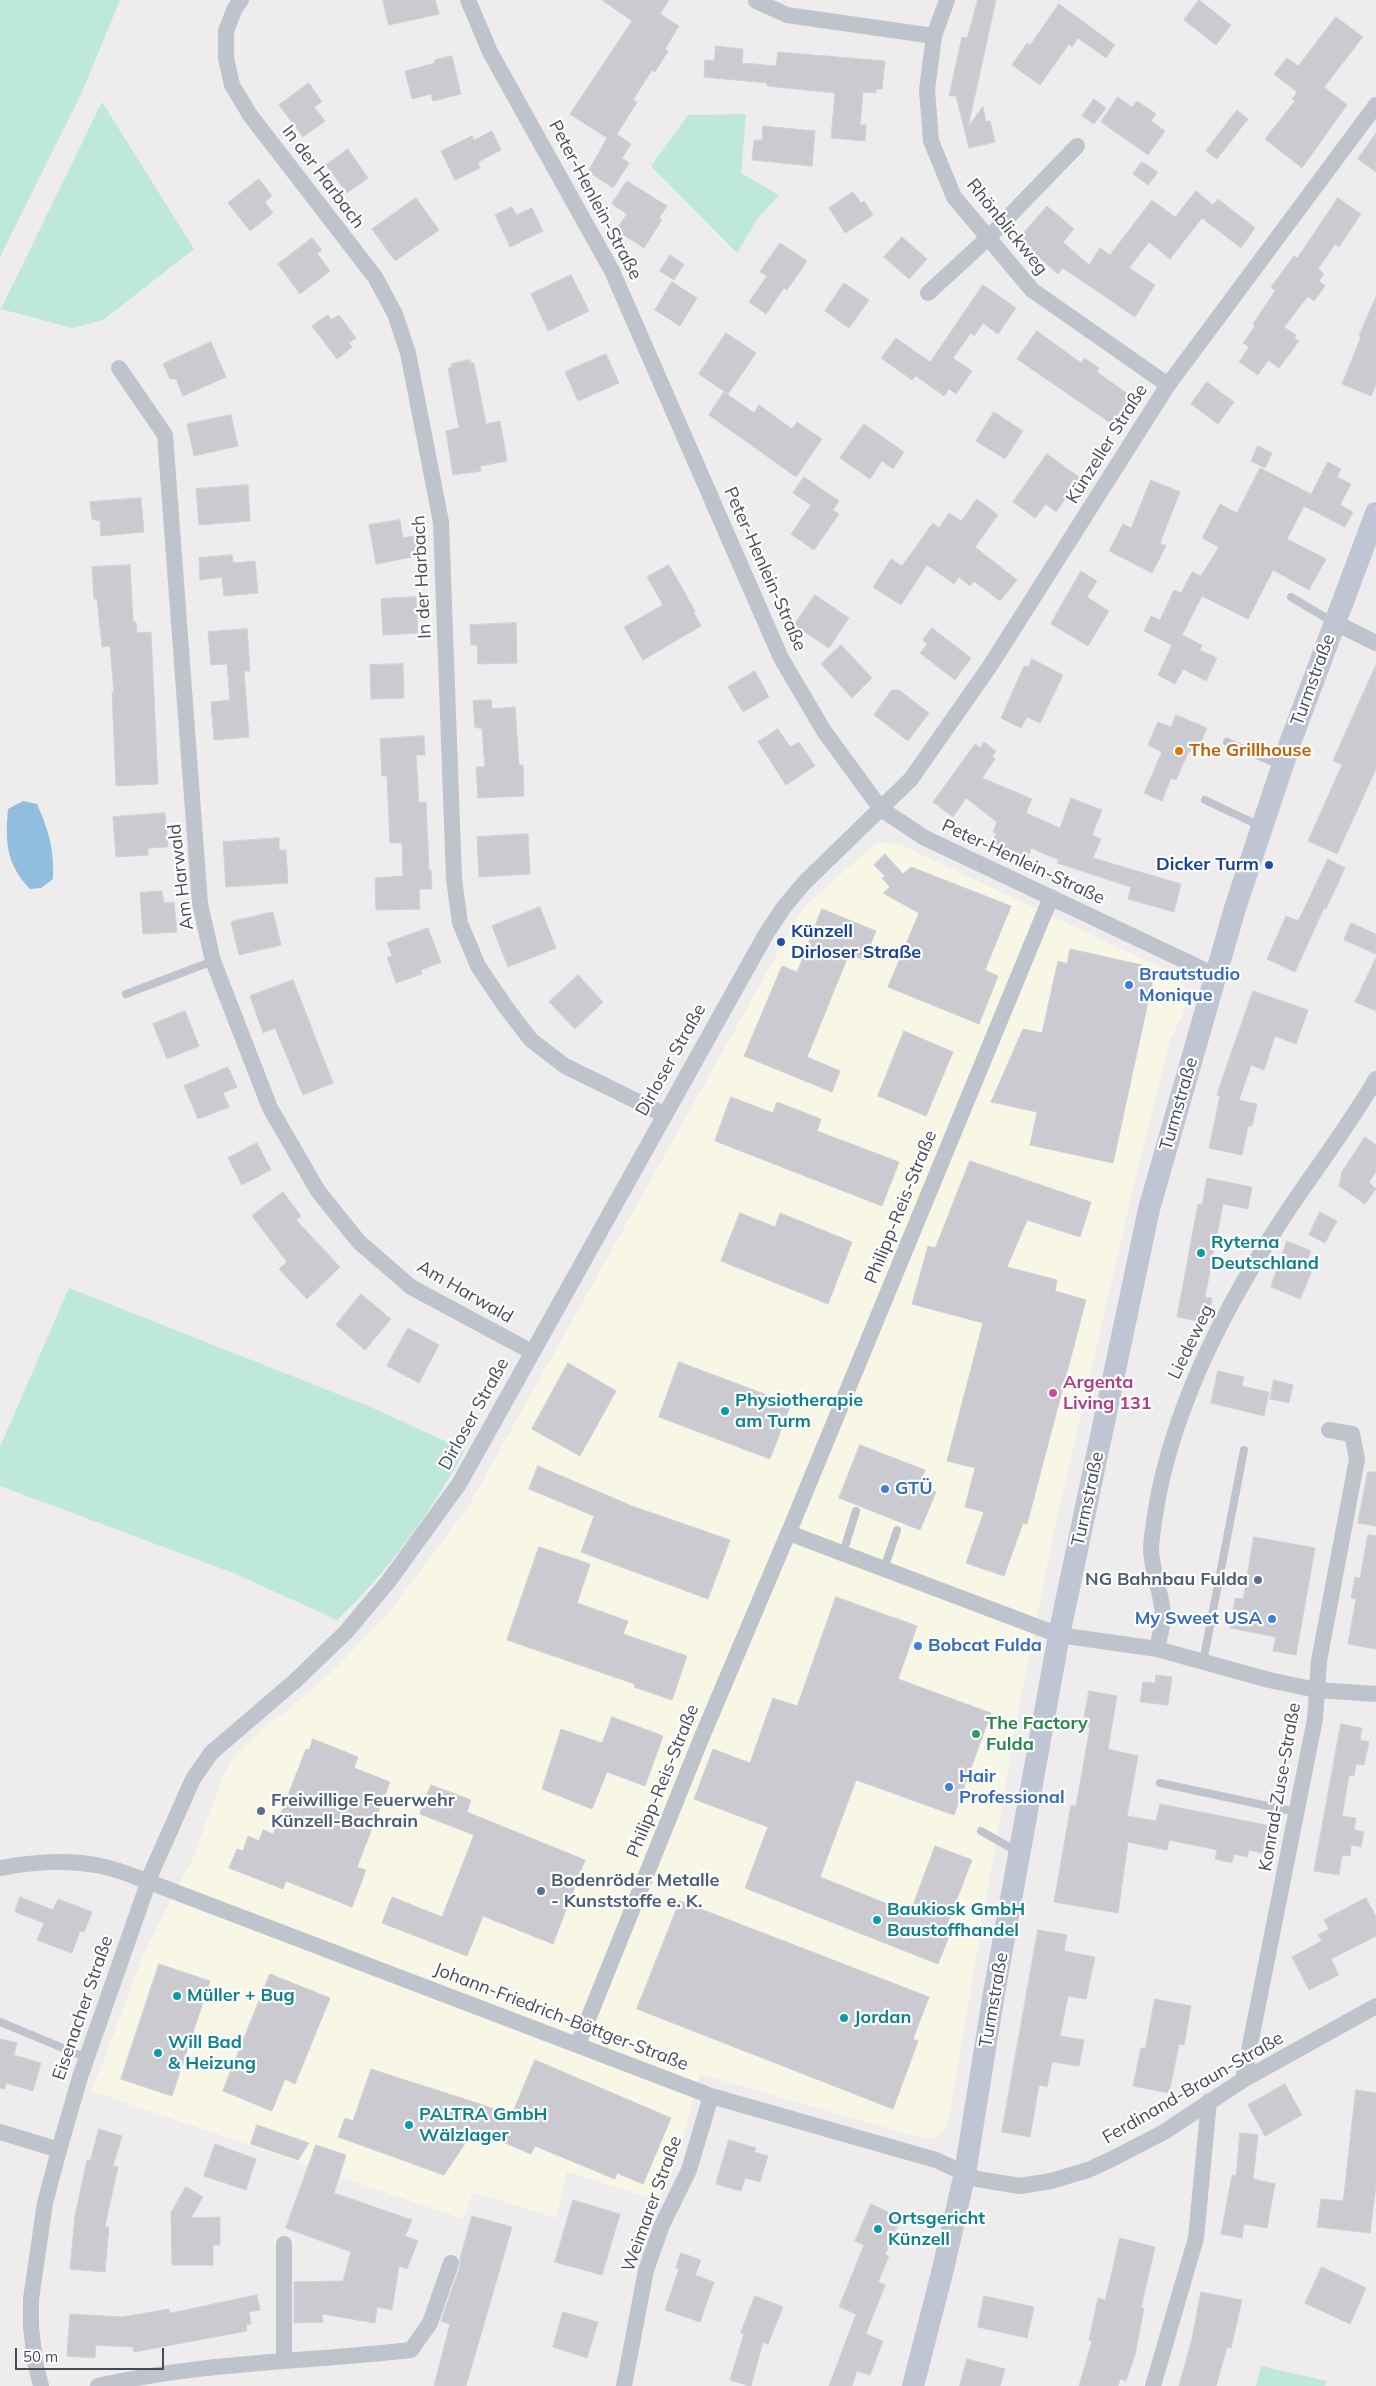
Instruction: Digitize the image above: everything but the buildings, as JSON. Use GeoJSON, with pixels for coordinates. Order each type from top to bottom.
{"type":"FeatureCollection","features":[{"type":"Feature","properties":{"kind":"main road","name":"Turmstraße"},"geometry":{"type":"LineString","coordinates":[[912,2386],[943,2269],[965,2173],[1059,1635],[1149,1209],[1215,975],[1262,826],[1334,622],[1376,513]]}},
{"type":"Feature","properties":{"kind":"street","name":"In der Harbach"},"geometry":{"type":"LineString","coordinates":[[241,0],[235,8],[226,31],[226,58],[232,85],[250,115],[374,277],[395,314],[408,353],[441,522],[454,879],[460,923],[478,966],[504,1006],[531,1040],[564,1066],[663,1114]]}},
{"type":"Feature","properties":{"kind":"street","name":"Peter-Henlein-Straße"},"geometry":{"type":"LineString","coordinates":[[468,0],[490,52],[612,271],[781,658],[824,731],[881,809],[925,838],[1215,975]]}},
{"type":"Feature","properties":{"kind":"street","name":"Rhönblickweg"},"geometry":{"type":"LineString","coordinates":[[947,0],[934,36],[927,90],[931,141],[954,196],[1032,290],[1168,385]]}},
{"type":"Feature","properties":{"kind":"street"},"geometry":{"type":"LineString","coordinates":[[756,1],[787,15],[934,36]]}},
{"type":"Feature","properties":{"kind":"street","name":"Künzeller Straße"},"geometry":{"type":"LineString","coordinates":[[881,809],[911,779],[990,666],[1168,385],[1376,106]]}},
{"type":"Feature","properties":{"kind":"street"},"geometry":{"type":"LineString","coordinates":[[928,292],[988,238],[1077,146]]}},
{"type":"Feature","properties":{"kind":"street","name":"Am Harwald"},"geometry":{"type":"LineString","coordinates":[[119,368],[165,436],[200,904],[213,961],[270,1108],[318,1191],[359,1242],[412,1287],[532,1352]]}},
{"type":"Feature","properties":{"kind":"street"},"geometry":{"type":"LineString","coordinates":[[1334,622],[1376,643]]}},
{"type":"Feature","properties":{"kind":"street","name":"Dirloser Straße"},"geometry":{"type":"LineString","coordinates":[[149,1882],[181,1804],[193,1779],[207,1760],[229,1736],[322,1657],[357,1620],[388,1582],[459,1484],[663,1114],[766,934],[784,907],[820,866],[881,809]]}},
{"type":"Feature","properties":{"kind":"street","name":"Philipp-Reis-Straße"},"geometry":{"type":"LineString","coordinates":[[578,2044],[704,1730],[789,1533],[1051,897]]}},
{"type":"Feature","properties":{"kind":"street","name":"Liedeweg"},"geometry":{"type":"LineString","coordinates":[[1157,1649],[1163,1616],[1151,1549],[1159,1494],[1170,1445],[1183,1406],[1226,1314],[1283,1219],[1362,1103],[1376,1079]]}},
{"type":"Feature","properties":{"kind":"street","name":"Konrad-Zuse-Straße"},"geometry":{"type":"LineString","coordinates":[[1243,2080],[1315,1719],[1319,1661],[1357,1459],[1352,1434],[1329,1430]]}},
{"type":"Feature","properties":{"kind":"street"},"geometry":{"type":"LineString","coordinates":[[789,1533],[1059,1635],[1157,1649],[1317,1690],[1376,1694]]}},
{"type":"Feature","properties":{"kind":"street"},"geometry":{"type":"LineString","coordinates":[[0,1868],[39,1862],[69,1861],[102,1866],[149,1882]]}},
{"type":"Feature","properties":{"kind":"street","name":"Johann-Friedrich-Böttger-Straße"},"geometry":{"type":"LineString","coordinates":[[149,1882],[711,2096],[936,2160],[965,2173]]}},
{"type":"Feature","properties":{"kind":"street","name":"Eisenacher Straße"},"geometry":{"type":"LineString","coordinates":[[42,2386],[33,2344],[31,2299],[45,2203],[58,2150],[86,2058],[149,1882]]}},
{"type":"Feature","properties":{"kind":"street","name":"Ferdinand-Braun-Straße"},"geometry":{"type":"LineString","coordinates":[[965,2173],[998,2184],[1020,2186],[1051,2182],[1088,2170],[1164,2132],[1243,2080],[1376,2006]]}},
{"type":"Feature","properties":{"kind":"street","name":"Weimarer Straße"},"geometry":{"type":"LineString","coordinates":[[624,2386],[646,2270],[662,2226],[689,2170],[711,2096]]}},
{"type":"Feature","properties":{"kind":"street"},"geometry":{"type":"LineString","coordinates":[[1153,2386],[1196,2238],[1209,2101]]}},
{"type":"Feature","properties":{"kind":"street"},"geometry":{"type":"LineString","coordinates":[[0,2132],[58,2150]]}},
{"type":"Feature","properties":{"kind":"street"},"geometry":{"type":"LineString","coordinates":[[284,2244],[284,2360]]}},
{"type":"Feature","properties":{"kind":"street"},"geometry":{"type":"LineString","coordinates":[[98,2386],[209,2366],[360,2356],[411,2350],[430,2323],[451,2263]]}},
{"type":"Feature","properties":{"kind":"lane","name":"Turmstraße"},"geometry":{"type":"LineString","coordinates":[[1292,597],[1334,622]]}},
{"type":"Feature","properties":{"kind":"lane"},"geometry":{"type":"LineString","coordinates":[[1228,742],[1282,766]]}},
{"type":"Feature","properties":{"kind":"lane"},"geometry":{"type":"LineString","coordinates":[[1205,800],[1262,826]]}},
{"type":"Feature","properties":{"kind":"lane"},"geometry":{"type":"LineString","coordinates":[[126,994],[213,961]]}},
{"type":"Feature","properties":{"kind":"lane"},"geometry":{"type":"LineString","coordinates":[[1203,1662],[1244,1450]]}},
{"type":"Feature","properties":{"kind":"lane"},"geometry":{"type":"LineString","coordinates":[[843,1553],[856,1510]]}},
{"type":"Feature","properties":{"kind":"lane"},"geometry":{"type":"LineString","coordinates":[[884,1569],[896,1530]]}},
{"type":"Feature","properties":{"kind":"lane"},"geometry":{"type":"LineString","coordinates":[[1160,1783],[1296,1812]]}},
{"type":"Feature","properties":{"kind":"lane"},"geometry":{"type":"LineString","coordinates":[[981,1831],[1020,1853]]}},
{"type":"Feature","properties":{"kind":"lane"},"geometry":{"type":"LineString","coordinates":[[0,2022],[86,2058]]}},
{"type":"Feature","properties":{"kind":"shaded area"},"geometry":{"type":"Polygon","coordinates":[[[883,842],[901,845],[1164,969],[1180,980],[1185,988],[1187,997],[1182,1017],[1170,1039],[1137,1171],[1054,1531],[1016,1722],[949,2119],[944,2131],[933,2138],[921,2138],[700,2074],[677,2160],[658,2200],[567,2172],[556,2218],[473,2192],[463,2219],[92,2091],[146,1948],[195,1854],[223,1775],[233,1758],[269,1722],[288,1710],[334,1670],[362,1641],[391,1610],[468,1507],[803,908],[874,845],[883,842]]]}},
{"type":"Feature","properties":{"kind":"green space"},"geometry":{"type":"Polygon","coordinates":[[[0,0],[120,0],[82,92],[0,257],[0,0]]]}},
{"type":"Feature","properties":{"kind":"green space"},"geometry":{"type":"Polygon","coordinates":[[[102,102],[194,249],[103,320],[72,328],[1,309],[102,102]]]}},
{"type":"Feature","properties":{"kind":"green space"},"geometry":{"type":"Polygon","coordinates":[[[746,114],[741,173],[779,195],[758,218],[737,253],[651,166],[688,115],[746,114]]]}},
{"type":"Feature","properties":{"kind":"green space"},"geometry":{"type":"Polygon","coordinates":[[[69,1288],[368,1406],[465,1450],[438,1496],[391,1562],[356,1602],[337,1620],[236,1574],[0,1486],[0,1447],[69,1288]]]}},
{"type":"Feature","properties":{"kind":"green space"},"geometry":{"type":"Polygon","coordinates":[[[1261,2366],[1327,2381],[1325,2386],[1256,2386],[1261,2366]]]}},
{"type":"Feature","properties":{"kind":"water"},"geometry":{"type":"Polygon","coordinates":[[[23,801],[37,804],[50,840],[53,858],[53,879],[41,888],[30,889],[22,880],[16,871],[9,852],[7,842],[8,809],[23,801]]]}},
{"type":"Feature","properties":{"kind":"place","name":"The Grillhouse"},"geometry":{"type":"Point","coordinates":[1179,751]}},
{"type":"Feature","properties":{"kind":"place","name":"Dicker Turm"},"geometry":{"type":"Point","coordinates":[1269,865]}},
{"type":"Feature","properties":{"kind":"place","name":"Künzell Dirloser Straße"},"geometry":{"type":"Point","coordinates":[781,942]}},
{"type":"Feature","properties":{"kind":"place","name":"Brautstudio Monique"},"geometry":{"type":"Point","coordinates":[1129,985]}},
{"type":"Feature","properties":{"kind":"place","name":"Ryterna Deutschland"},"geometry":{"type":"Point","coordinates":[1201,1253]}},
{"type":"Feature","properties":{"kind":"place","name":"Argenta Living 131"},"geometry":{"type":"Point","coordinates":[1053,1393]}},
{"type":"Feature","properties":{"kind":"place","name":"Physiotherapie am Turm"},"geometry":{"type":"Point","coordinates":[725,1411]}},
{"type":"Feature","properties":{"kind":"place","name":"GTÜ"},"geometry":{"type":"Point","coordinates":[885,1489]}},
{"type":"Feature","properties":{"kind":"place","name":"NG Bahnbau Fulda"},"geometry":{"type":"Point","coordinates":[1258,1580]}},
{"type":"Feature","properties":{"kind":"place","name":"My Sweet USA"},"geometry":{"type":"Point","coordinates":[1272,1619]}},
{"type":"Feature","properties":{"kind":"place","name":"Bobcat Fulda"},"geometry":{"type":"Point","coordinates":[918,1646]}},
{"type":"Feature","properties":{"kind":"place","name":"The Factory Fulda"},"geometry":{"type":"Point","coordinates":[976,1734]}},
{"type":"Feature","properties":{"kind":"place","name":"Hair Professional"},"geometry":{"type":"Point","coordinates":[949,1787]}},
{"type":"Feature","properties":{"kind":"place","name":"Freiwillige Feuerwehr Künzell-Bachrain"},"geometry":{"type":"Point","coordinates":[261,1811]}},
{"type":"Feature","properties":{"kind":"place","name":"Bodenröder Metalle - Kunststoffe e. K."},"geometry":{"type":"Point","coordinates":[541,1891]}},
{"type":"Feature","properties":{"kind":"place","name":"Baukiosk GmbH Baustoffhandel"},"geometry":{"type":"Point","coordinates":[877,1920]}},
{"type":"Feature","properties":{"kind":"place","name":"Müller + Bug"},"geometry":{"type":"Point","coordinates":[177,1996]}},
{"type":"Feature","properties":{"kind":"place","name":"Jordan"},"geometry":{"type":"Point","coordinates":[844,2018]}},
{"type":"Feature","properties":{"kind":"place","name":"Will Bad & Heizung"},"geometry":{"type":"Point","coordinates":[158,2053]}},
{"type":"Feature","properties":{"kind":"place","name":"PALTRA GmbH Wälzlager"},"geometry":{"type":"Point","coordinates":[409,2125]}},
{"type":"Feature","properties":{"kind":"place","name":"Ortsgericht Künzell"},"geometry":{"type":"Point","coordinates":[878,2229]}}]}
